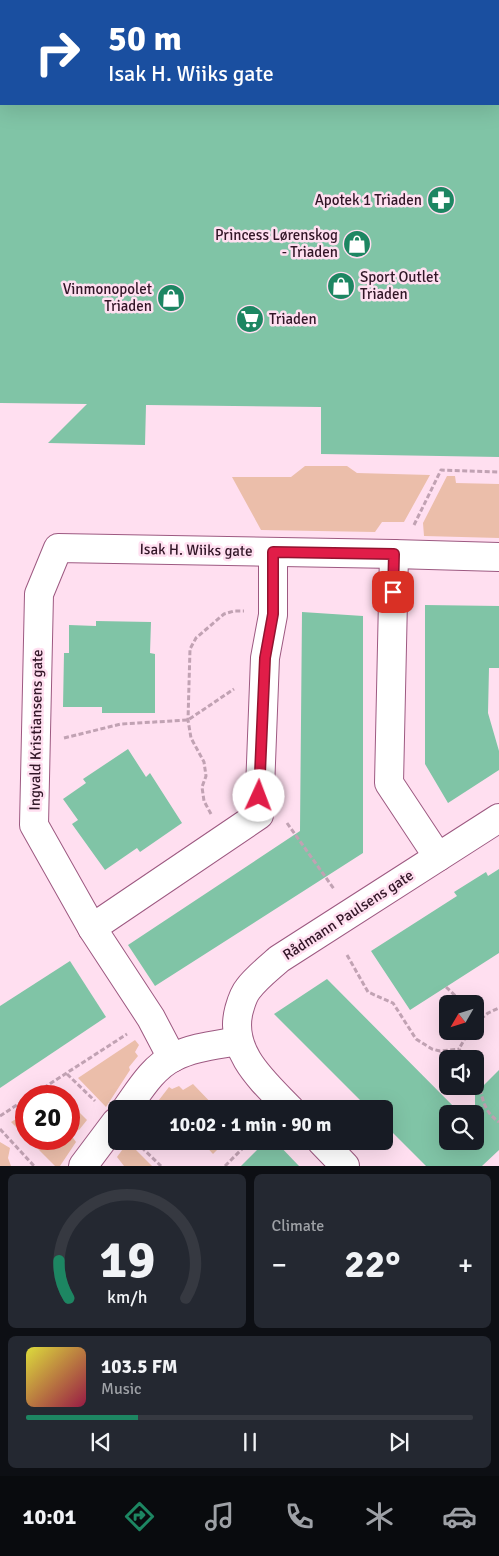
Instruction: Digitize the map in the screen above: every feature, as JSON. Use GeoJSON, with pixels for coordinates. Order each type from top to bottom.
{"type":"FeatureCollection","features":[{"type":"Feature","properties":{"kind":"street","name":"Isak H. Wiiks gate"},"geometry":{"type":"LineString","coordinates":[[58,548],[499,557]]}},
{"type":"Feature","properties":{"kind":"street","name":"Ingvald Kristiansens gate"},"geometry":{"type":"LineString","coordinates":[[58,548],[39,594],[34,825],[92,928],[151,1018],[172,1058]]}},
{"type":"Feature","properties":{"kind":"street"},"geometry":{"type":"LineString","coordinates":[[92,928],[259,815],[263,684],[272,611],[273,552]]}},
{"type":"Feature","properties":{"kind":"street"},"geometry":{"type":"LineString","coordinates":[[399,554],[389,783],[438,857]]}},
{"type":"Feature","properties":{"kind":"street","name":"Rådmann Paulsens gate"},"geometry":{"type":"LineString","coordinates":[[241,1048],[236,1021],[242,1000],[249,988],[279,959],[499,818]]}},
{"type":"Feature","properties":{"kind":"street"},"geometry":{"type":"LineString","coordinates":[[133,1100],[151,1075],[172,1058],[191,1050],[241,1048],[253,1070],[281,1100]]}},
{"type":"Feature","properties":{"kind":"street"},"geometry":{"type":"LineString","coordinates":[[83,1166],[108,1133]]}},
{"type":"Feature","properties":{"kind":"street"},"geometry":{"type":"LineString","coordinates":[[330,1150],[345,1166]]}},
{"type":"Feature","properties":{"kind":"path"},"geometry":{"type":"LineString","coordinates":[[399,554],[441,470],[499,472]]}},
{"type":"Feature","properties":{"kind":"path"},"geometry":{"type":"LineString","coordinates":[[227,836],[204,801],[202,788],[206,776],[204,762],[191,738],[188,720],[190,649],[196,638],[224,614],[234,610],[272,611]]}},
{"type":"Feature","properties":{"kind":"path"},"geometry":{"type":"LineString","coordinates":[[36,745],[121,724],[188,720],[240,685],[263,684]]}},
{"type":"Feature","properties":{"kind":"path"},"geometry":{"type":"LineString","coordinates":[[259,815],[275,815],[290,824],[339,896]]}},
{"type":"Feature","properties":{"kind":"path"},"geometry":{"type":"LineString","coordinates":[[347,955],[368,992],[393,1003],[416,1039],[432,1049],[440,1051],[459,1049],[464,1040]]}},
{"type":"Feature","properties":{"kind":"path"},"geometry":{"type":"LineString","coordinates":[[446,987],[454,995]]}},
{"type":"Feature","properties":{"kind":"path"},"geometry":{"type":"LineString","coordinates":[[484,1017],[499,1008]]}},
{"type":"Feature","properties":{"kind":"path"},"geometry":{"type":"LineString","coordinates":[[49,1085],[151,1018]]}},
{"type":"Feature","properties":{"kind":"path"},"geometry":{"type":"LineString","coordinates":[[67,1074],[108,1114]]}},
{"type":"Feature","properties":{"kind":"path"},"geometry":{"type":"LineString","coordinates":[[481,1095],[486,1110],[499,1122]]}},
{"type":"Feature","properties":{"kind":"path"},"geometry":{"type":"LineString","coordinates":[[0,1116],[15,1106]]}},
{"type":"Feature","properties":{"kind":"path"},"geometry":{"type":"LineString","coordinates":[[0,1129],[34,1166]]}},
{"type":"Feature","properties":{"kind":"path"},"geometry":{"type":"LineString","coordinates":[[145,1150],[161,1166]]}},
{"type":"Feature","properties":{"kind":"path"},"geometry":{"type":"LineString","coordinates":[[225,1166],[241,1150]]}},
{"type":"Feature","properties":{"kind":"shaded area"},"geometry":{"type":"Polygon","coordinates":[[[305,466],[347,466],[357,473],[430,475],[404,522],[382,522],[375,532],[261,530],[232,477],[291,477],[305,466]]]}},
{"type":"Feature","properties":{"kind":"shaded area"},"geometry":{"type":"Polygon","coordinates":[[[447,476],[455,476],[456,483],[499,484],[499,538],[424,536],[423,523],[447,476]]]}},
{"type":"Feature","properties":{"kind":"shaded area"},"geometry":{"type":"Polygon","coordinates":[[[135,1040],[139,1045],[135,1052],[138,1056],[129,1067],[130,1070],[111,1100],[108,1100],[106,1107],[78,1078],[135,1040]]]}},
{"type":"Feature","properties":{"kind":"shaded area"},"geometry":{"type":"Polygon","coordinates":[[[193,1084],[208,1100],[159,1100],[169,1087],[172,1089],[179,1086],[183,1090],[193,1084]]]}},
{"type":"Feature","properties":{"kind":"shaded area"},"geometry":{"type":"Polygon","coordinates":[[[80,1113],[87,1120],[80,1129],[80,1113]]]}},
{"type":"Feature","properties":{"kind":"shaded area"},"geometry":{"type":"Polygon","coordinates":[[[0,1142],[10,1148],[8,1158],[11,1166],[0,1166],[0,1142]]]}},
{"type":"Feature","properties":{"kind":"shaded area"},"geometry":{"type":"Polygon","coordinates":[[[39,1150],[71,1150],[60,1166],[55,1166],[39,1150]]]}},
{"type":"Feature","properties":{"kind":"shaded area"},"geometry":{"type":"Polygon","coordinates":[[[122,1150],[136,1150],[152,1166],[124,1166],[117,1157],[122,1150]]]}},
{"type":"Feature","properties":{"kind":"building","name":"Triaden"},"geometry":{"type":"Polygon","coordinates":[[[0,105],[499,105],[499,457],[321,454],[321,407],[146,405],[145,445],[48,443],[87,404],[0,403],[0,105]]]}},
{"type":"Feature","properties":{"kind":"building"},"geometry":{"type":"Polygon","coordinates":[[[425,605],[499,606],[499,668],[489,668],[488,713],[499,751],[499,770],[448,803],[425,764],[425,605]]]}},
{"type":"Feature","properties":{"kind":"building"},"geometry":{"type":"Polygon","coordinates":[[[302,612],[363,616],[363,853],[155,986],[128,945],[300,831],[302,612]]]}},
{"type":"Feature","properties":{"kind":"building"},"geometry":{"type":"Polygon","coordinates":[[[96,621],[151,622],[150,653],[155,654],[155,713],[102,713],[102,707],[63,707],[64,653],[69,653],[69,625],[96,626],[96,621]]]}},
{"type":"Feature","properties":{"kind":"building"},"geometry":{"type":"Polygon","coordinates":[[[128,749],[146,777],[150,773],[182,823],[140,852],[137,848],[105,870],[72,824],[78,820],[63,799],[86,783],[83,779],[128,749]]]}},
{"type":"Feature","properties":{"kind":"building"},"geometry":{"type":"Polygon","coordinates":[[[499,869],[499,953],[410,1010],[371,951],[457,896],[454,892],[486,872],[488,876],[499,869]]]}},
{"type":"Feature","properties":{"kind":"building"},"geometry":{"type":"Polygon","coordinates":[[[70,961],[106,1017],[0,1088],[0,1006],[70,961]]]}},
{"type":"Feature","properties":{"kind":"building"},"geometry":{"type":"Polygon","coordinates":[[[327,979],[439,1092],[439,1095],[442,1095],[452,1105],[439,1105],[439,1150],[484,1150],[484,1105],[475,1105],[475,1095],[484,1095],[484,1085],[499,1070],[499,1150],[482,1166],[426,1166],[393,1133],[393,1100],[360,1100],[274,1014],[327,979]]]}},
{"type":"Feature","properties":{"kind":"building"},"geometry":{"type":"Polygon","coordinates":[[[257,1150],[284,1150],[299,1166],[241,1166],[257,1150]]]}},
{"type":"Feature","properties":{"kind":"place","name":"Apotek 1 Triaden"},"geometry":{"type":"Point","coordinates":[441,200]}},
{"type":"Feature","properties":{"kind":"place","name":"Princess Lørenskog - Triaden"},"geometry":{"type":"Point","coordinates":[357,244]}},
{"type":"Feature","properties":{"kind":"place","name":"Sport Outlet Triaden"},"geometry":{"type":"Point","coordinates":[341,286]}},
{"type":"Feature","properties":{"kind":"place","name":"Vinmonopolet Triaden"},"geometry":{"type":"Point","coordinates":[171,298]}},
{"type":"Feature","properties":{"kind":"place","name":"Triaden"},"geometry":{"type":"Point","coordinates":[250,319]}},
{"type":"Feature","properties":{"kind":"route"},"geometry":{"type":"LineString","coordinates":[[259,796],[265,658],[273,614],[273,552],[394,554],[393,592]]}}]}
